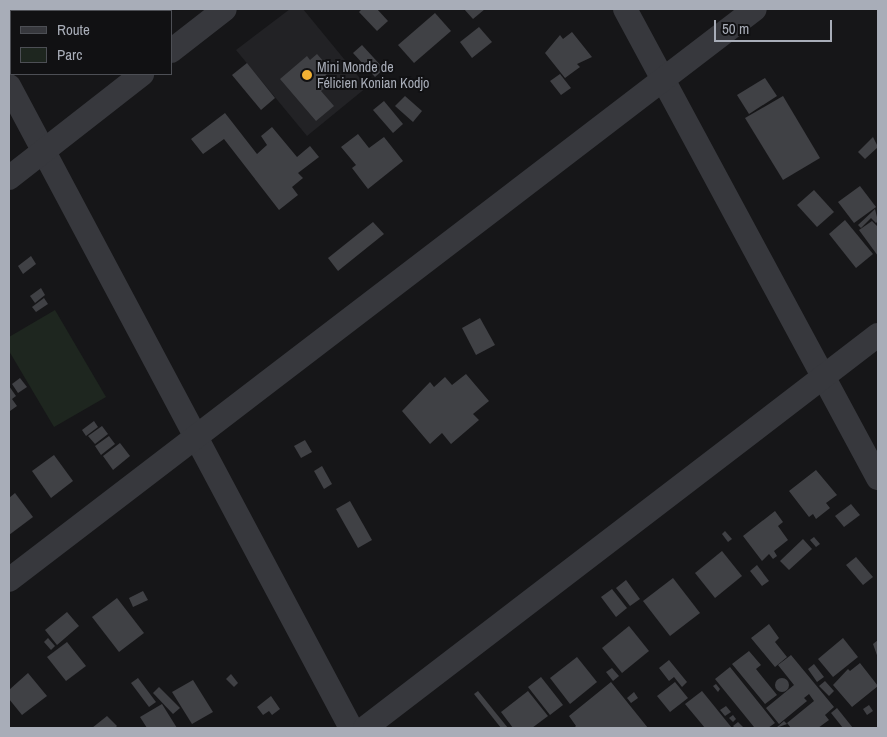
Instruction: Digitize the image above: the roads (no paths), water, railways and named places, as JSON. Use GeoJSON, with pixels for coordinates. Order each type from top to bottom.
{"type":"FeatureCollection","features":[{"type":"Feature","properties":{"kind":"street"},"geometry":{"type":"LineString","coordinates":[[172,50],[225,9]]}},
{"type":"Feature","properties":{"kind":"street"},"geometry":{"type":"LineString","coordinates":[[625,9],[878,478]]}},
{"type":"Feature","properties":{"kind":"street"},"geometry":{"type":"LineString","coordinates":[[9,580],[755,9]]}},
{"type":"Feature","properties":{"kind":"street"},"geometry":{"type":"LineString","coordinates":[[9,178],[141,75]]}},
{"type":"Feature","properties":{"kind":"street"},"geometry":{"type":"LineString","coordinates":[[9,86],[351,728]]}},
{"type":"Feature","properties":{"kind":"street"},"geometry":{"type":"LineString","coordinates":[[365,728],[878,334]]}},
{"type":"Feature","properties":{"kind":"place","name":"Mini Monde de Félicien Konian Kodjo"},"geometry":{"type":"Point","coordinates":[307,75]}}]}
